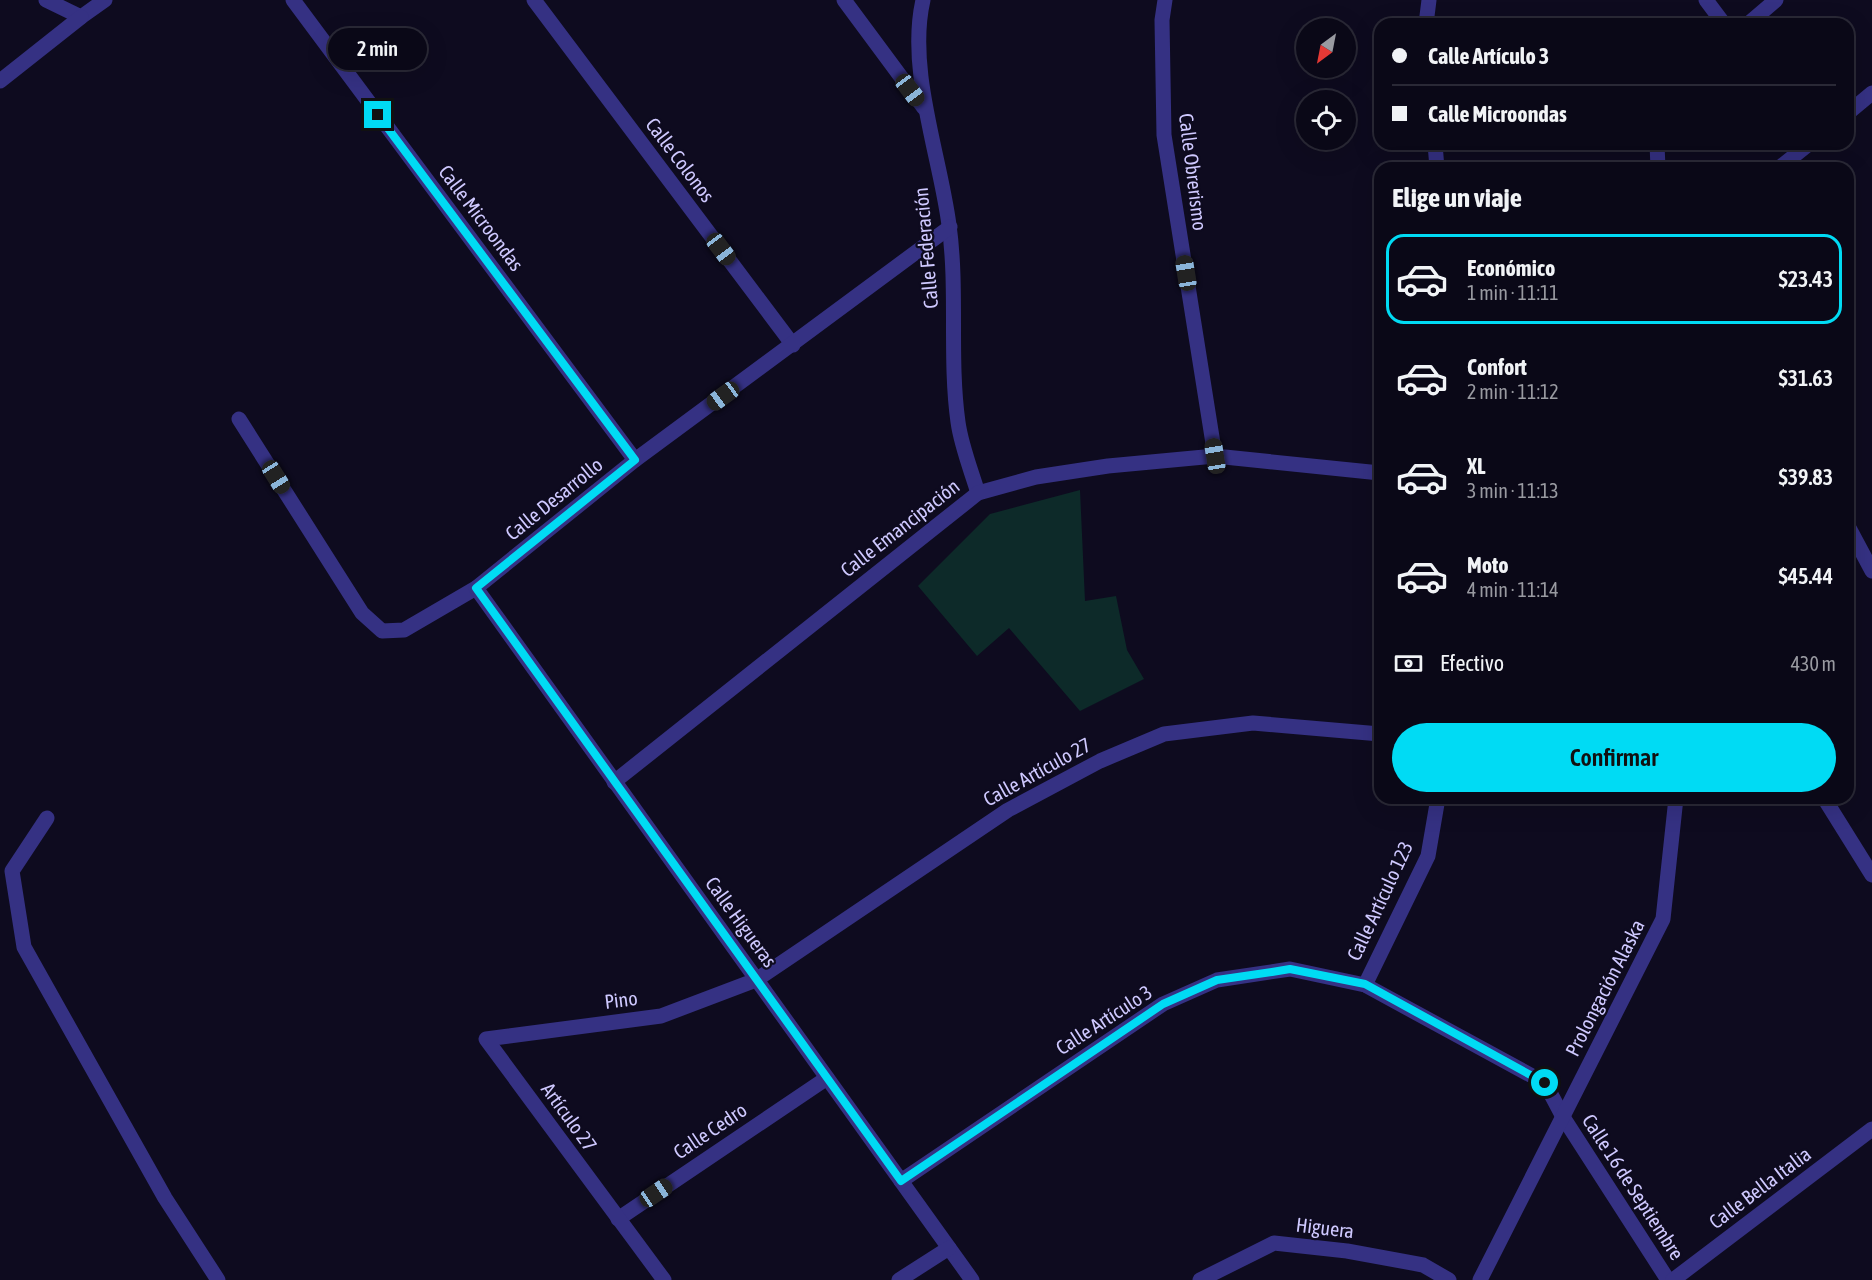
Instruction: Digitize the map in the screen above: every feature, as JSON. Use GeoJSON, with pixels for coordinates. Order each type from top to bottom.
{"type":"FeatureCollection","features":[{"type":"Feature","properties":{"kind":"street"},"geometry":{"type":"LineString","coordinates":[[46,0],[81,17]]}},
{"type":"Feature","properties":{"kind":"street"},"geometry":{"type":"LineString","coordinates":[[0,81],[105,0]]}},
{"type":"Feature","properties":{"kind":"street","name":"Calle Microondas"},"geometry":{"type":"LineString","coordinates":[[293,0],[635,460]]}},
{"type":"Feature","properties":{"kind":"street","name":"Calle Colonos"},"geometry":{"type":"LineString","coordinates":[[534,0],[793,345]]}},
{"type":"Feature","properties":{"kind":"street"},"geometry":{"type":"LineString","coordinates":[[844,0],[924,108]]}},
{"type":"Feature","properties":{"kind":"street","name":"Calle Federación"},"geometry":{"type":"LineString","coordinates":[[923,0],[918,20],[924,108],[936,145],[950,227],[958,423],[978,492]]}},
{"type":"Feature","properties":{"kind":"street","name":"Calle Obrerismo"},"geometry":{"type":"LineString","coordinates":[[1165,0],[1162,20],[1164,135],[1215,456]]}},
{"type":"Feature","properties":{"kind":"street"},"geometry":{"type":"LineString","coordinates":[[1427,18],[1429,0]]}},
{"type":"Feature","properties":{"kind":"street"},"geometry":{"type":"LineString","coordinates":[[1706,0],[1720,18]]}},
{"type":"Feature","properties":{"kind":"street"},"geometry":{"type":"LineString","coordinates":[[1755,18],[1776,0]]}},
{"type":"Feature","properties":{"kind":"street"},"geometry":{"type":"LineString","coordinates":[[1854,107],[1872,93]]}},
{"type":"Feature","properties":{"kind":"street"},"geometry":{"type":"LineString","coordinates":[[1786,162],[1802,150]]}},
{"type":"Feature","properties":{"kind":"street","name":"Calle Desarrollo"},"geometry":{"type":"LineString","coordinates":[[239,419],[362,613],[382,631],[404,630],[476,588],[635,460],[950,227]]}},
{"type":"Feature","properties":{"kind":"street","name":"Calle Emancipación"},"geometry":{"type":"LineString","coordinates":[[614,782],[978,492],[1036,477],[1108,466],[1215,456],[1374,472]]}},
{"type":"Feature","properties":{"kind":"street"},"geometry":{"type":"LineString","coordinates":[[1854,537],[1872,571]]}},
{"type":"Feature","properties":{"kind":"street","name":"Calle Higueras"},"geometry":{"type":"LineString","coordinates":[[476,588],[972,1280]]}},
{"type":"Feature","properties":{"kind":"street","name":"Calle Artículo 27"},"geometry":{"type":"LineString","coordinates":[[756,980],[1008,810],[1100,761],[1164,734],[1253,723],[1374,733]]}},
{"type":"Feature","properties":{"kind":"street","name":"Calle Artículo 123"},"geometry":{"type":"LineString","coordinates":[[1365,984],[1428,856],[1437,804]]}},
{"type":"Feature","properties":{"kind":"street","name":"Prolongación Alaska"},"geometry":{"type":"LineString","coordinates":[[1480,1280],[1663,919],[1675,804]]}},
{"type":"Feature","properties":{"kind":"street"},"geometry":{"type":"LineString","coordinates":[[1828,804],[1872,875]]}},
{"type":"Feature","properties":{"kind":"street"},"geometry":{"type":"LineString","coordinates":[[47,818],[12,871],[24,947],[165,1198],[218,1280]]}},
{"type":"Feature","properties":{"kind":"street","name":"Calle Artículo 3"},"geometry":{"type":"LineString","coordinates":[[901,1181],[1163,1004],[1217,980],[1290,969],[1365,984],[1545,1083],[1563,1117]]}},
{"type":"Feature","properties":{"kind":"street","name":"Pino"},"geometry":{"type":"LineString","coordinates":[[486,1039],[661,1016],[756,980]]}},
{"type":"Feature","properties":{"kind":"street","name":"Artículo 27"},"geometry":{"type":"LineString","coordinates":[[486,1039],[664,1280]]}},
{"type":"Feature","properties":{"kind":"street","name":"Calle Cedro"},"geometry":{"type":"LineString","coordinates":[[618,1219],[827,1078]]}},
{"type":"Feature","properties":{"kind":"street","name":"Calle 16 de Septiembre"},"geometry":{"type":"LineString","coordinates":[[1563,1117],[1668,1280]]}},
{"type":"Feature","properties":{"kind":"street","name":"Calle Bella Italia"},"geometry":{"type":"LineString","coordinates":[[1673,1280],[1872,1129]]}},
{"type":"Feature","properties":{"kind":"street","name":"Higuera"},"geometry":{"type":"LineString","coordinates":[[1200,1280],[1274,1243],[1347,1251],[1424,1265],[1449,1280]]}},
{"type":"Feature","properties":{"kind":"street"},"geometry":{"type":"LineString","coordinates":[[899,1280],[949,1248]]}},
{"type":"Feature","properties":{"kind":"green space"},"geometry":{"type":"Polygon","coordinates":[[[1080,490],[1085,601],[1116,596],[1127,650],[1144,679],[1080,711],[1009,628],[977,656],[918,586],[990,514],[1080,490]]]}},
{"type":"Feature","properties":{"kind":"route"},"geometry":{"type":"LineString","coordinates":[[378,115],[635,460],[476,588],[901,1181],[1163,1004],[1217,980],[1290,969],[1365,984],[1545,1083]]}}]}
